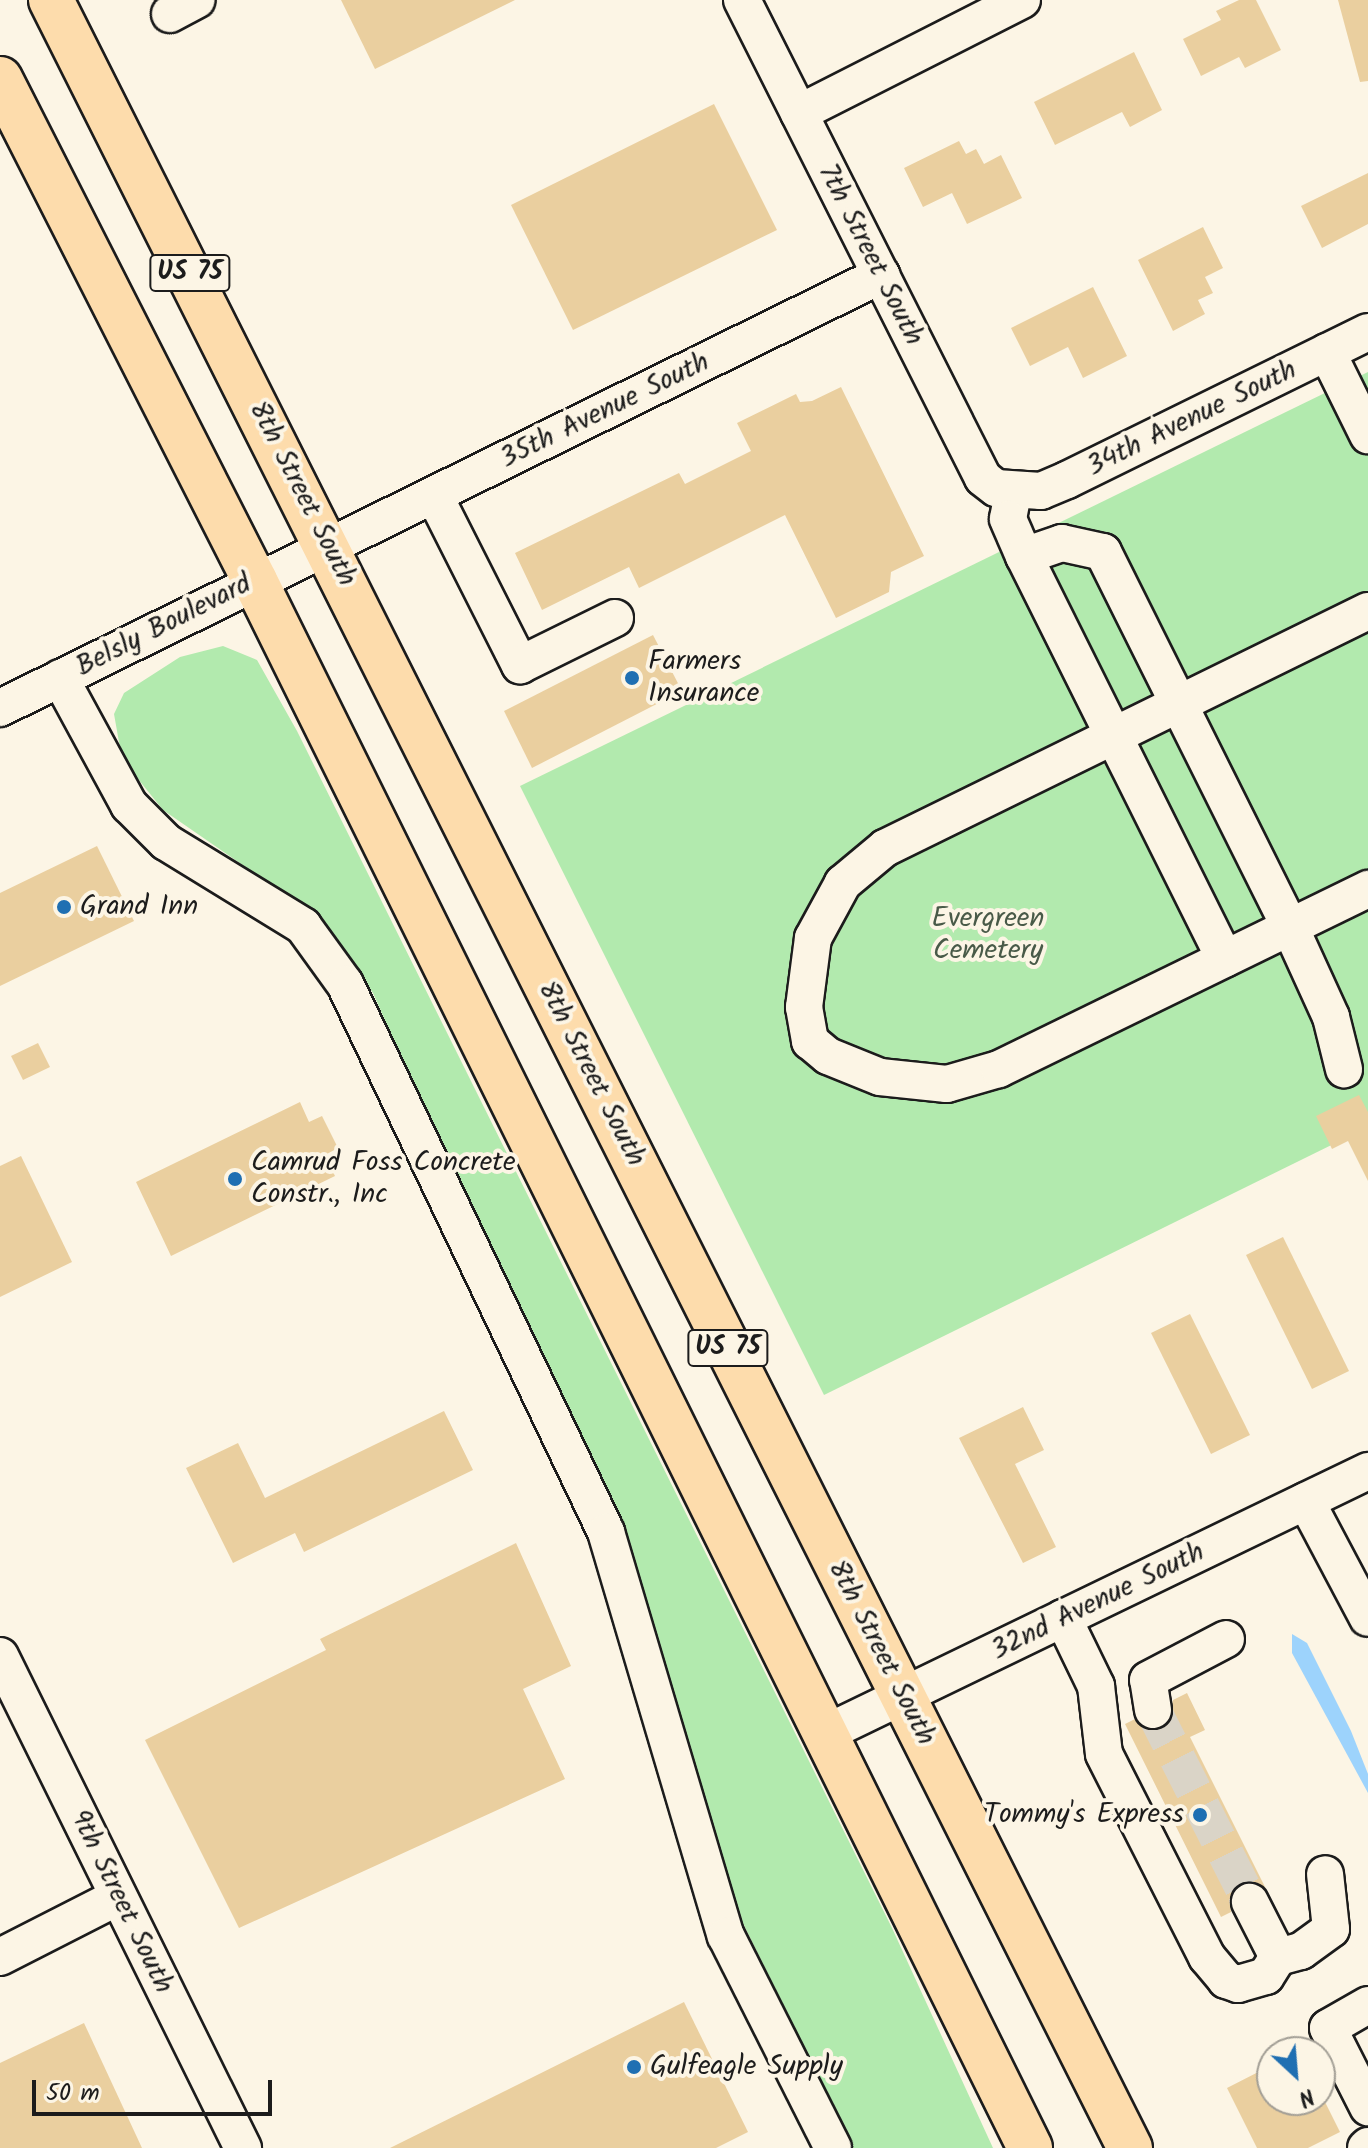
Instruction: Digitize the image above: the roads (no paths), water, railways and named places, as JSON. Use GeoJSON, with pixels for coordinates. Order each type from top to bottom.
{"type":"FeatureCollection","features":[{"type":"Feature","properties":{"kind":"main road","name":"8th Street South"},"geometry":{"type":"LineString","coordinates":[[51,0],[329,546],[1130,2148]]}},
{"type":"Feature","properties":{"kind":"main road","name":"US 75"},"geometry":{"type":"LineString","coordinates":[[0,79],[255,581],[828,1732],[1030,2148]]}},
{"type":"Feature","properties":{"kind":"street","name":"7th Street South"},"geometry":{"type":"LineString","coordinates":[[742,0],[983,478],[1013,493]]}},
{"type":"Feature","properties":{"kind":"street"},"geometry":{"type":"LineString","coordinates":[[799,113],[1022,0]]}},
{"type":"Feature","properties":{"kind":"street","name":"35th Avenue South"},"geometry":{"type":"LineString","coordinates":[[329,546],[881,275]]}},
{"type":"Feature","properties":{"kind":"street","name":"34th Avenue South"},"geometry":{"type":"LineString","coordinates":[[1013,493],[1067,480],[1368,332]]}},
{"type":"Feature","properties":{"kind":"street"},"geometry":{"type":"LineString","coordinates":[[1327,352],[1368,435]]}},
{"type":"Feature","properties":{"kind":"street"},"geometry":{"type":"LineString","coordinates":[[1013,493],[1008,519],[1024,556],[1225,959]]}},
{"type":"Feature","properties":{"kind":"street"},"geometry":{"type":"LineString","coordinates":[[434,495],[520,665],[615,618]]}},
{"type":"Feature","properties":{"kind":"street"},"geometry":{"type":"LineString","coordinates":[[1024,556],[1062,543],[1103,552],[1290,927],[1331,1017],[1344,1069]]}},
{"type":"Feature","properties":{"kind":"street","name":"Belsly Boulevard"},"geometry":{"type":"LineString","coordinates":[[0,708],[329,546]]}},
{"type":"Feature","properties":{"kind":"street"},"geometry":{"type":"LineString","coordinates":[[1368,611],[950,811],[885,848],[843,883],[813,938],[804,1007],[810,1041],[828,1056],[880,1077],[947,1084],[999,1069],[1368,889]]}},
{"type":"Feature","properties":{"kind":"street"},"geometry":{"type":"LineString","coordinates":[[60,678],[129,805],[166,842],[303,926],[345,984],[606,1532],[726,1936],[833,2148]]}},
{"type":"Feature","properties":{"kind":"street","name":"32nd Avenue South"},"geometry":{"type":"LineString","coordinates":[[828,1732],[1368,1471]]}},
{"type":"Feature","properties":{"kind":"street"},"geometry":{"type":"LineString","coordinates":[[1306,1501],[1368,1618]]}},
{"type":"Feature","properties":{"kind":"street"},"geometry":{"type":"LineString","coordinates":[[1063,1618],[1096,1686],[1104,1754],[1207,1957],[1226,1980],[1238,1984],[1266,1976],[1278,1957],[1301,1951],[1331,1929],[1325,1874]]}},
{"type":"Feature","properties":{"kind":"street"},"geometry":{"type":"LineString","coordinates":[[1153,1710],[1148,1680],[1226,1639]]}},
{"type":"Feature","properties":{"kind":"street","name":"9th Street South"},"geometry":{"type":"LineString","coordinates":[[0,1656],[243,2148]]}},
{"type":"Feature","properties":{"kind":"street"},"geometry":{"type":"LineString","coordinates":[[0,1957],[118,1897]]}},
{"type":"Feature","properties":{"kind":"street"},"geometry":{"type":"LineString","coordinates":[[1250,1902],[1278,1957]]}},
{"type":"Feature","properties":{"kind":"street"},"geometry":{"type":"LineString","coordinates":[[1368,2005],[1328,2028],[1368,2107]]}},
{"type":"Feature","properties":{"kind":"water"},"geometry":{"type":"Polygon","coordinates":[[[1292,1634],[1307,1643],[1351,1731],[1368,1774],[1368,1793],[1292,1653],[1292,1634]]]}},
{"type":"Feature","properties":{"kind":"tunnel"},"geometry":{"type":"LineString","coordinates":[[1153,1710],[1250,1902]]}},
{"type":"Feature","properties":{"kind":"place","name":"Farmers Insurance"},"geometry":{"type":"Point","coordinates":[632,678]}},
{"type":"Feature","properties":{"kind":"place","name":"Grand Inn"},"geometry":{"type":"Point","coordinates":[64,907]}},
{"type":"Feature","properties":{"kind":"place","name":"Camrud Foss Concrete Constr., Inc"},"geometry":{"type":"Point","coordinates":[235,1179]}},
{"type":"Feature","properties":{"kind":"place","name":"Tommy's Express"},"geometry":{"type":"Point","coordinates":[1200,1815]}},
{"type":"Feature","properties":{"kind":"place","name":"Gulfeagle Supply"},"geometry":{"type":"Point","coordinates":[634,2067]}},
{"type":"Feature","properties":{"kind":"park label","name":"Evergreen Cemetery"},"geometry":{"type":"Point","coordinates":[988,935]}}]}
